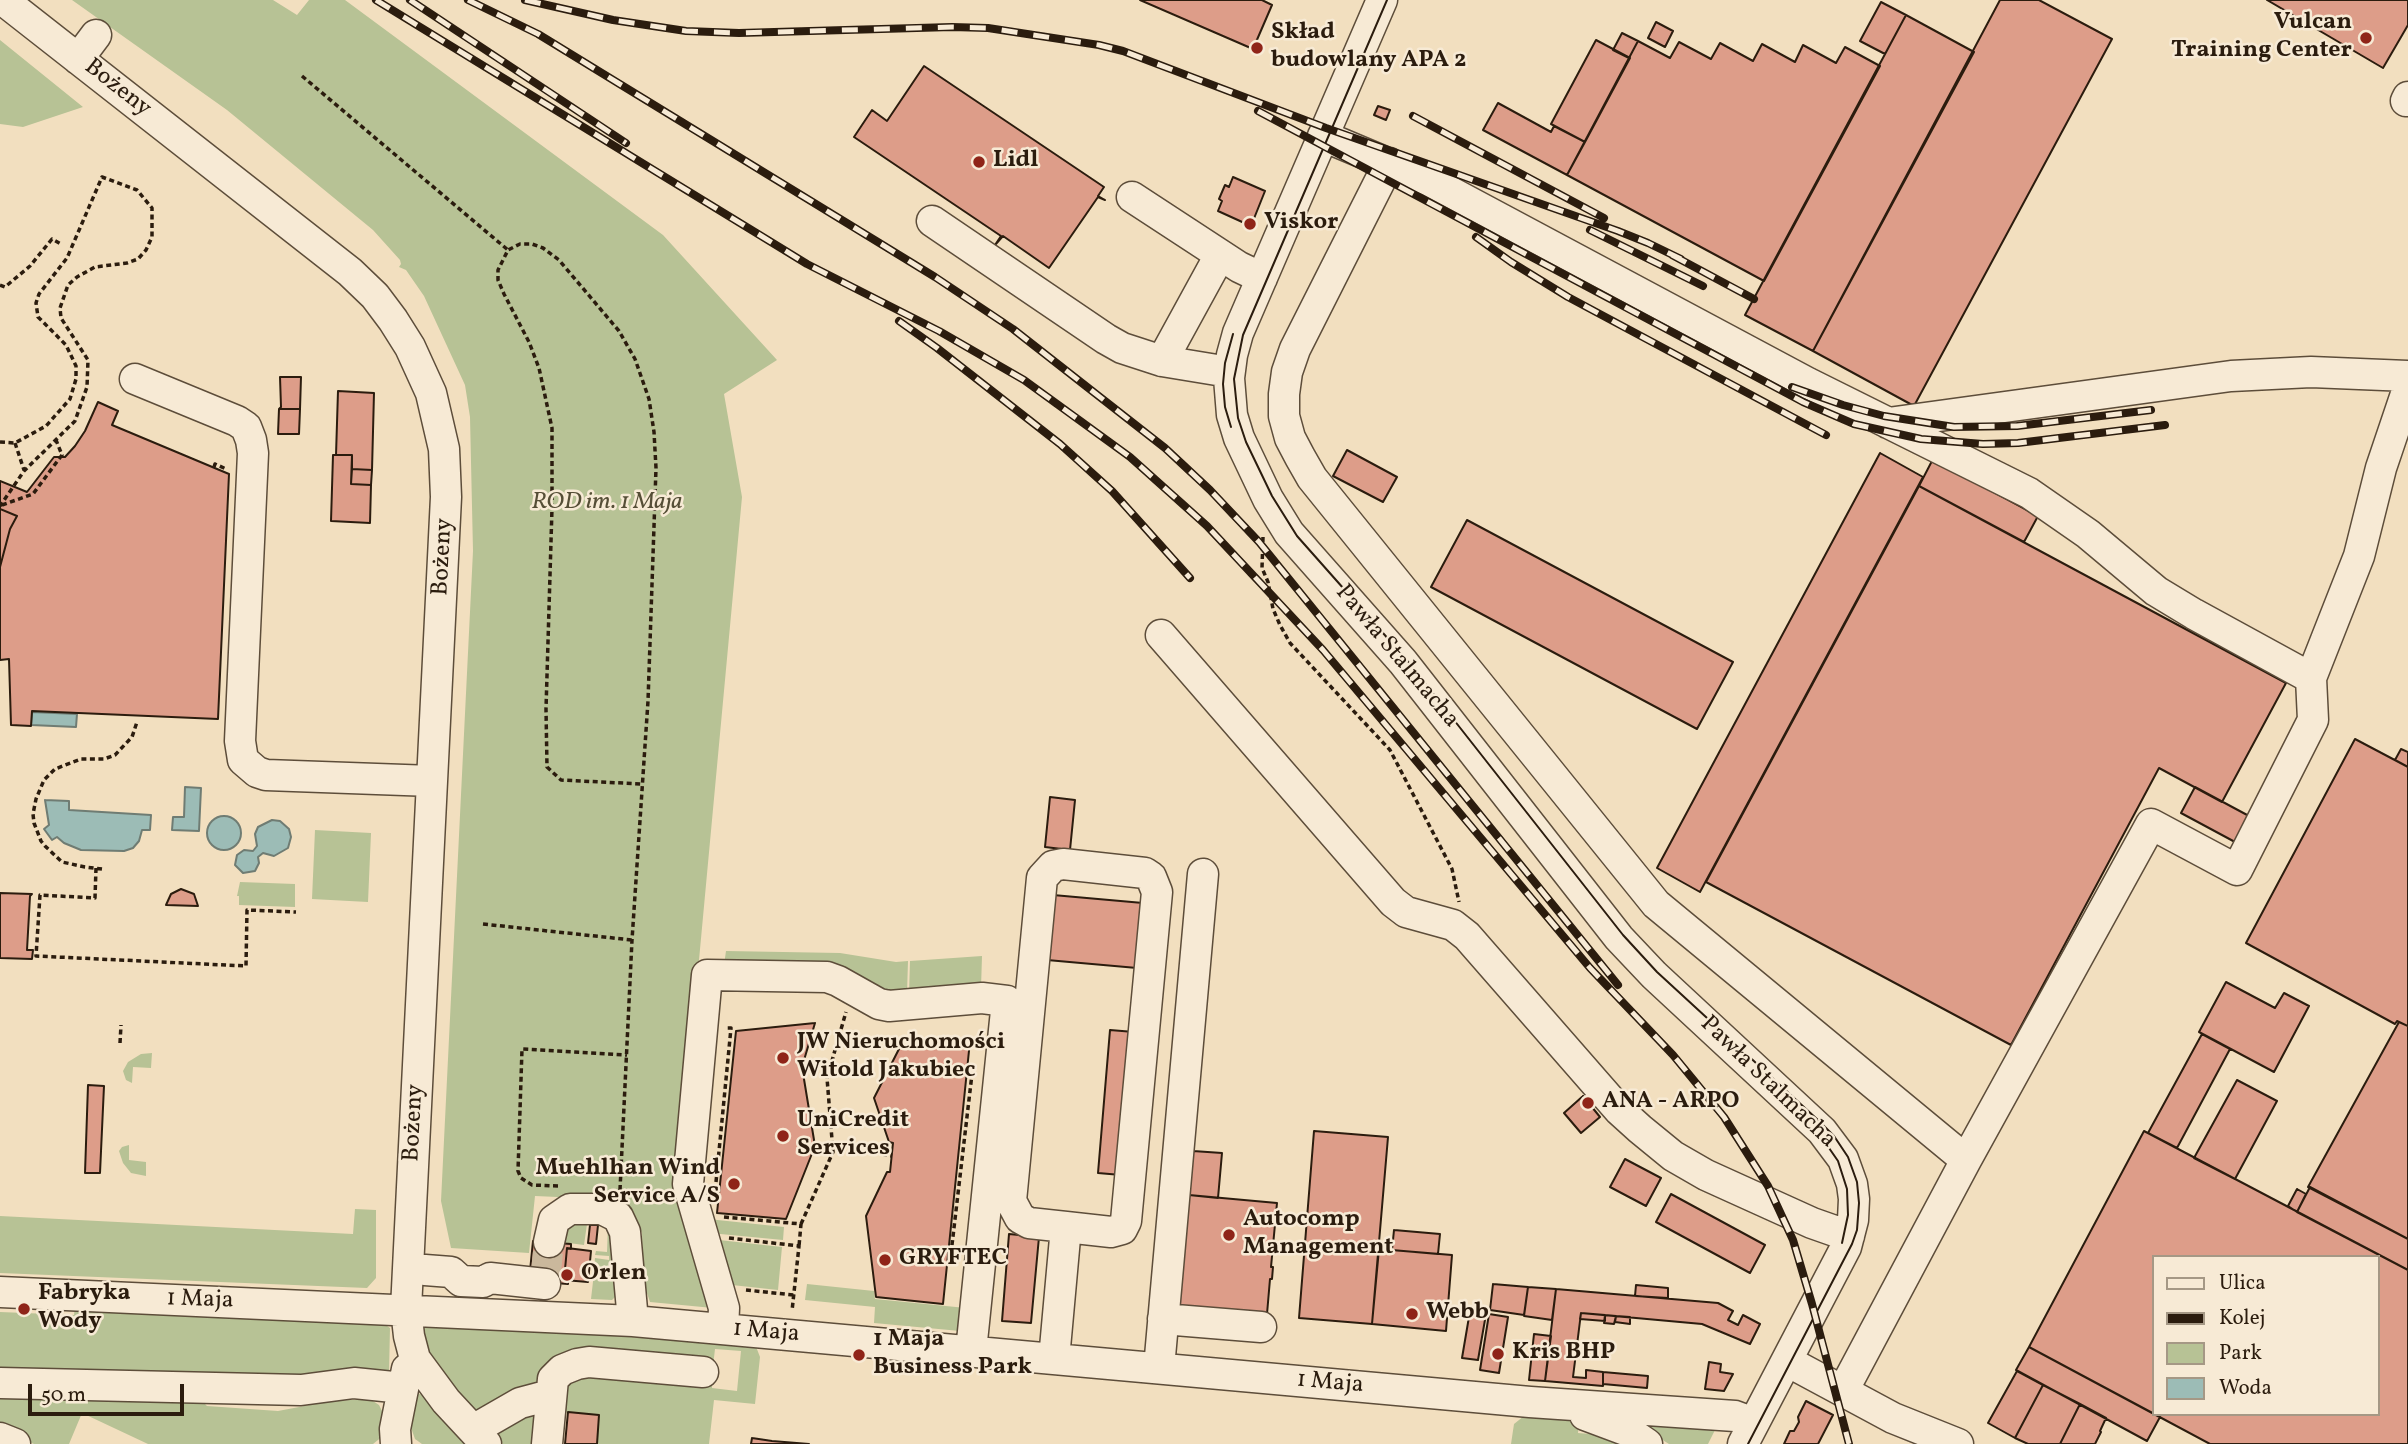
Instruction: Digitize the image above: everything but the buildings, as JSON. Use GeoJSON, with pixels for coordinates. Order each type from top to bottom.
{"type":"FeatureCollection","features":[{"type":"Feature","properties":{"kind":"street","name":"Bożeny"},"geometry":{"type":"LineString","coordinates":[[3,0],[350,272],[393,320],[421,368],[438,417],[446,475],[406,1309],[411,1348]]}},
{"type":"Feature","properties":{"kind":"street","name":"Pawła Stalmacha"},"geometry":{"type":"LineString","coordinates":[[1382,0],[1236,340],[1229,372],[1230,403],[1239,438],[1270,503],[1289,533],[1403,662],[1628,949],[1831,1140],[1843,1159],[1852,1184],[1854,1208],[1851,1230]]}},
{"type":"Feature","properties":{"kind":"street"},"geometry":{"type":"LineString","coordinates":[[78,59],[96,35]]}},
{"type":"Feature","properties":{"kind":"street"},"geometry":{"type":"LineString","coordinates":[[1323,136],[1430,181],[1808,383],[2029,493],[2057,511],[2164,596],[2311,678]]}},
{"type":"Feature","properties":{"kind":"street"},"geometry":{"type":"LineString","coordinates":[[1389,163],[1295,349],[1287,372],[1284,416],[1290,438],[1306,468],[1656,904],[1966,1160]]}},
{"type":"Feature","properties":{"kind":"street"},"geometry":{"type":"LineString","coordinates":[[1132,197],[1238,267],[1262,278]]}},
{"type":"Feature","properties":{"kind":"street"},"geometry":{"type":"LineString","coordinates":[[932,221],[1122,348],[1162,361],[1229,372]]}},
{"type":"Feature","properties":{"kind":"street"},"geometry":{"type":"LineString","coordinates":[[1162,361],[1220,255]]}},
{"type":"Feature","properties":{"kind":"street"},"geometry":{"type":"LineString","coordinates":[[1888,423],[2231,376],[2311,372],[2408,376]]}},
{"type":"Feature","properties":{"kind":"street"},"geometry":{"type":"LineString","coordinates":[[135,379],[237,421],[246,428],[251,440],[240,741],[243,760],[257,772],[267,775],[432,781]]}},
{"type":"Feature","properties":{"kind":"street"},"geometry":{"type":"LineString","coordinates":[[1843,1391],[1966,1160],[2151,824],[2237,870],[2313,720],[2311,678],[2359,556],[2381,468],[2408,388]]}},
{"type":"Feature","properties":{"kind":"street"},"geometry":{"type":"LineString","coordinates":[[1161,635],[1393,902],[1406,912],[1453,925],[1467,936],[1619,1110],[1672,1156],[1754,1198],[1812,1223],[1851,1230],[1839,1262],[1749,1433]]}},
{"type":"Feature","properties":{"kind":"street"},"geometry":{"type":"LineString","coordinates":[[1063,864],[1144,873],[1151,877],[1157,892],[1126,1221],[1122,1228],[1111,1232],[1066,1227],[1029,1223],[1020,1218],[1011,1201],[1042,878],[1053,866],[1063,864]]}},
{"type":"Feature","properties":{"kind":"street"},"geometry":{"type":"LineString","coordinates":[[1159,1368],[1203,874]]}},
{"type":"Feature","properties":{"kind":"street"},"geometry":{"type":"LineString","coordinates":[[723,1329],[724,1308],[688,1184],[707,975],[827,977],[879,1004],[889,1006],[982,999],[1007,1001],[971,1352]]}},
{"type":"Feature","properties":{"kind":"street"},"geometry":{"type":"LineString","coordinates":[[549,1242],[554,1220],[564,1211],[616,1206],[625,1232],[633,1321]]}},
{"type":"Feature","properties":{"kind":"street"},"geometry":{"type":"LineString","coordinates":[[1054,1359],[1066,1227]]}},
{"type":"Feature","properties":{"kind":"street"},"geometry":{"type":"LineString","coordinates":[[425,1270],[451,1272],[461,1281],[483,1282],[490,1278],[545,1283],[542,1315]]}},
{"type":"Feature","properties":{"kind":"street","name":"1 Maja"},"geometry":{"type":"LineString","coordinates":[[0,1292],[633,1321],[1530,1402],[1729,1415],[1746,1418],[1749,1433]]}},
{"type":"Feature","properties":{"kind":"street"},"geometry":{"type":"LineString","coordinates":[[1163,1319],[1261,1327]]}},
{"type":"Feature","properties":{"kind":"street"},"geometry":{"type":"LineString","coordinates":[[396,1444],[395,1429],[411,1348]]}},
{"type":"Feature","properties":{"kind":"street"},"geometry":{"type":"LineString","coordinates":[[411,1348],[415,1359],[434,1386],[479,1437],[520,1404],[550,1395]]}},
{"type":"Feature","properties":{"kind":"street"},"geometry":{"type":"LineString","coordinates":[[547,1444],[553,1379],[562,1370],[589,1362],[703,1373]]}},
{"type":"Feature","properties":{"kind":"street"},"geometry":{"type":"LineString","coordinates":[[1787,1362],[1843,1391],[1892,1431],[1958,1444]]}},
{"type":"Feature","properties":{"kind":"street"},"geometry":{"type":"LineString","coordinates":[[0,1383],[300,1390],[354,1383],[403,1388]]}},
{"type":"Feature","properties":{"kind":"street","name":"1 Maja"},"geometry":{"type":"LineString","coordinates":[[1530,1402],[1600,1419],[1628,1431],[1647,1444]]}},
{"type":"Feature","properties":{"kind":"street"},"geometry":{"type":"LineString","coordinates":[[0,1438],[15,1444]]}},
{"type":"Feature","properties":{"kind":"path"},"geometry":{"type":"LineString","coordinates":[[302,76],[508,250]]}},
{"type":"Feature","properties":{"kind":"path"},"geometry":{"type":"LineString","coordinates":[[0,442],[15,443],[46,426],[57,417],[70,399],[76,379],[76,366],[66,345],[38,317],[36,303],[46,283],[67,258],[102,177],[137,190],[152,208],[152,237],[146,250],[138,259],[119,265],[95,267],[68,285],[63,295],[61,318],[88,360],[87,387],[75,421],[24,471],[0,505]]}},
{"type":"Feature","properties":{"kind":"path"},"geometry":{"type":"LineString","coordinates":[[0,285],[5,287],[37,260],[52,239],[61,244]]}},
{"type":"Feature","properties":{"kind":"path"},"geometry":{"type":"LineString","coordinates":[[616,1206],[648,701],[656,481],[654,432],[649,399],[635,359],[619,331],[559,260],[543,248],[520,244],[508,250],[498,270],[498,280],[539,368],[552,428],[547,767],[561,780],[642,784]]}},
{"type":"Feature","properties":{"kind":"path"},"geometry":{"type":"LineString","coordinates":[[0,505],[33,494],[62,455],[56,440]]}},
{"type":"Feature","properties":{"kind":"path"},"geometry":{"type":"LineString","coordinates":[[15,443],[24,471]]}},
{"type":"Feature","properties":{"kind":"path"},"geometry":{"type":"LineString","coordinates":[[1262,540],[1262,568],[1268,582],[1272,609],[1280,625],[1290,643],[1390,750],[1452,869],[1460,916],[1467,936]]}},
{"type":"Feature","properties":{"kind":"path"},"geometry":{"type":"LineString","coordinates":[[136,722],[132,737],[115,755],[81,759],[55,769],[44,780],[33,814],[41,841],[62,862],[99,868],[95,898],[40,895],[36,956],[246,966],[247,910],[296,912]]}},
{"type":"Feature","properties":{"kind":"path"},"geometry":{"type":"LineString","coordinates":[[483,923],[632,940]]}},
{"type":"Feature","properties":{"kind":"path"},"geometry":{"type":"LineString","coordinates":[[791,1315],[801,1224],[833,1152],[827,1078],[853,990]]}},
{"type":"Feature","properties":{"kind":"path"},"geometry":{"type":"LineString","coordinates":[[120,1043],[121,1025]]}},
{"type":"Feature","properties":{"kind":"path"},"geometry":{"type":"LineString","coordinates":[[702,1026],[731,1028],[715,1189]]}},
{"type":"Feature","properties":{"kind":"path"},"geometry":{"type":"LineString","coordinates":[[570,1187],[532,1185],[521,1178],[518,1171],[522,1049],[627,1055]]}},
{"type":"Feature","properties":{"kind":"path"},"geometry":{"type":"LineString","coordinates":[[809,1114],[830,1118]]}},
{"type":"Feature","properties":{"kind":"path"},"geometry":{"type":"LineString","coordinates":[[832,1144],[892,1156]]}},
{"type":"Feature","properties":{"kind":"path"},"geometry":{"type":"LineString","coordinates":[[712,1216],[801,1224]]}},
{"type":"Feature","properties":{"kind":"path"},"geometry":{"type":"LineString","coordinates":[[728,1238],[799,1246]]}},
{"type":"Feature","properties":{"kind":"path"},"geometry":{"type":"LineString","coordinates":[[743,1290],[794,1295]]}},
{"type":"Feature","properties":{"kind":"green space","name":"ROD im. 1 Maja"},"geometry":{"type":"Polygon","coordinates":[[[72,0],[273,0],[297,15],[309,0],[345,0],[663,235],[777,360],[724,394],[742,497],[678,1186],[713,1308],[650,1302],[643,1281],[642,1233],[626,1200],[535,1196],[529,1253],[451,1248],[441,1201],[473,551],[470,417],[465,385],[424,296],[406,270],[399,267],[400,260],[373,230],[227,110],[72,0]]]}},
{"type":"Feature","properties":{"kind":"green space"},"geometry":{"type":"Polygon","coordinates":[[[0,40],[83,107],[23,127],[0,124],[0,40]]]}},
{"type":"Feature","properties":{"kind":"green space"},"geometry":{"type":"Polygon","coordinates":[[[315,830],[371,833],[368,902],[312,899],[315,830]]]}},
{"type":"Feature","properties":{"kind":"green space"},"geometry":{"type":"Polygon","coordinates":[[[240,882],[295,884],[295,907],[239,905],[237,896],[240,882]]]}},
{"type":"Feature","properties":{"kind":"green space"},"geometry":{"type":"Polygon","coordinates":[[[726,951],[840,953],[896,962],[908,961],[907,994],[724,965],[726,951]]]}},
{"type":"Feature","properties":{"kind":"green space"},"geometry":{"type":"Polygon","coordinates":[[[982,956],[981,988],[909,994],[910,961],[982,956]]]}},
{"type":"Feature","properties":{"kind":"green space"},"geometry":{"type":"Polygon","coordinates":[[[152,1053],[151,1068],[133,1067],[132,1083],[126,1080],[123,1071],[128,1062],[141,1054],[152,1053]]]}},
{"type":"Feature","properties":{"kind":"green space"},"geometry":{"type":"Polygon","coordinates":[[[129,1145],[129,1160],[146,1162],[146,1176],[131,1173],[123,1163],[119,1151],[129,1145]]]}},
{"type":"Feature","properties":{"kind":"green space"},"geometry":{"type":"Polygon","coordinates":[[[696,1187],[711,1189],[708,1219],[784,1227],[783,1240],[710,1233],[696,1187]]]}},
{"type":"Feature","properties":{"kind":"green space"},"geometry":{"type":"Polygon","coordinates":[[[355,1209],[376,1210],[376,1278],[367,1288],[0,1273],[0,1216],[353,1234],[355,1209]]]}},
{"type":"Feature","properties":{"kind":"green space"},"geometry":{"type":"Polygon","coordinates":[[[568,1221],[610,1225],[612,1253],[620,1270],[594,1268],[595,1258],[609,1260],[609,1256],[595,1255],[596,1251],[607,1252],[608,1226],[587,1224],[584,1245],[561,1242],[568,1221]]]}},
{"type":"Feature","properties":{"kind":"green space"},"geometry":{"type":"Polygon","coordinates":[[[719,1240],[782,1247],[778,1290],[732,1285],[719,1240]]]}},
{"type":"Feature","properties":{"kind":"green space"},"geometry":{"type":"Polygon","coordinates":[[[594,1273],[620,1274],[617,1295],[612,1300],[591,1299],[594,1273]]]}},
{"type":"Feature","properties":{"kind":"green space"},"geometry":{"type":"Polygon","coordinates":[[[807,1284],[874,1291],[875,1299],[966,1308],[960,1331],[874,1323],[875,1307],[805,1300],[807,1284]]]}},
{"type":"Feature","properties":{"kind":"green space"},"geometry":{"type":"Polygon","coordinates":[[[75,1306],[377,1319],[390,1328],[389,1373],[386,1377],[0,1376],[0,1312],[74,1315],[75,1306]]]}},
{"type":"Feature","properties":{"kind":"green space"},"geometry":{"type":"Polygon","coordinates":[[[431,1322],[755,1344],[760,1357],[755,1404],[714,1400],[709,1444],[597,1444],[599,1415],[559,1412],[562,1385],[574,1373],[712,1382],[712,1388],[737,1391],[741,1351],[715,1349],[713,1366],[590,1354],[483,1412],[476,1411],[469,1405],[440,1372],[427,1352],[423,1333],[425,1326],[431,1322]]]}},
{"type":"Feature","properties":{"kind":"green space"},"geometry":{"type":"Polygon","coordinates":[[[0,1390],[198,1397],[207,1406],[278,1411],[331,1401],[370,1399],[379,1405],[388,1423],[383,1436],[373,1444],[148,1444],[82,1413],[69,1444],[34,1444],[0,1430],[0,1390]]]}},
{"type":"Feature","properties":{"kind":"green space"},"geometry":{"type":"Polygon","coordinates":[[[417,1393],[423,1395],[472,1444],[422,1444],[415,1439],[408,1419],[417,1393]]]}},
{"type":"Feature","properties":{"kind":"green space"},"geometry":{"type":"Polygon","coordinates":[[[545,1401],[543,1444],[503,1444],[495,1434],[545,1401]]]}},
{"type":"Feature","properties":{"kind":"green space"},"geometry":{"type":"Polygon","coordinates":[[[1524,1416],[1579,1422],[1578,1433],[1603,1435],[1622,1444],[1511,1444],[1514,1424],[1524,1416]]]}},
{"type":"Feature","properties":{"kind":"green space"},"geometry":{"type":"Polygon","coordinates":[[[1652,1424],[1716,1428],[1708,1444],[1669,1444],[1650,1432],[1652,1424]]]}},
{"type":"Feature","properties":{"kind":"water"},"geometry":{"type":"Polygon","coordinates":[[[32,712],[77,714],[76,727],[31,725],[32,712]]]}},
{"type":"Feature","properties":{"kind":"water"},"geometry":{"type":"Polygon","coordinates":[[[185,787],[201,788],[199,831],[172,830],[173,817],[184,817],[185,787]]]}},
{"type":"Feature","properties":{"kind":"water"},"geometry":{"type":"Polygon","coordinates":[[[45,800],[69,801],[69,810],[151,815],[150,830],[142,830],[139,841],[133,848],[124,851],[81,850],[57,837],[52,840],[44,829],[49,825],[45,800]]]}},
{"type":"Feature","properties":{"kind":"water"},"geometry":{"type":"Polygon","coordinates":[[[224,816],[236,821],[241,833],[236,845],[224,850],[212,845],[207,833],[212,821],[224,816]]]}},
{"type":"Feature","properties":{"kind":"water"},"geometry":{"type":"Polygon","coordinates":[[[272,820],[280,821],[289,829],[291,837],[288,848],[274,856],[263,853],[258,857],[259,863],[255,871],[243,873],[235,865],[237,855],[244,850],[253,851],[257,846],[255,834],[258,827],[272,820]]]}},
{"type":"Feature","properties":{"kind":"tunnel"},"geometry":{"type":"LineString","coordinates":[[545,1282],[549,1242]]}},
{"type":"Feature","properties":{"kind":"tram line"},"geometry":{"type":"LineString","coordinates":[[1387,0],[1243,335],[1234,379],[1238,418],[1246,442],[1272,496],[1297,536],[1406,659],[1623,935],[1657,972],[1818,1120],[1834,1136],[1848,1157],[1857,1182],[1857,1230],[1748,1444]]}},
{"type":"Feature","properties":{"kind":"tram line"},"geometry":{"type":"LineString","coordinates":[[1231,427],[1225,407],[1223,384],[1225,363],[1233,334]]}},
{"type":"Feature","properties":{"kind":"tram line"},"geometry":{"type":"LineString","coordinates":[[1820,1135],[1838,1161],[1847,1189],[1848,1215],[1842,1243]]}},
{"type":"Feature","properties":{"kind":"railway"},"geometry":{"type":"LineString","coordinates":[[376,0],[807,264],[939,331],[1024,380],[1130,457],[1207,526],[1323,650],[1590,968],[1673,1055],[1724,1117],[1768,1186],[1793,1240],[1849,1444]]}},
{"type":"Feature","properties":{"kind":"railway"},"geometry":{"type":"LineString","coordinates":[[410,0],[626,143]]}},
{"type":"Feature","properties":{"kind":"railway"},"geometry":{"type":"LineString","coordinates":[[468,0],[538,34],[935,277],[1013,329],[1165,448],[1210,490],[1259,542],[1618,985]]}},
{"type":"Feature","properties":{"kind":"railway"},"geometry":{"type":"LineString","coordinates":[[525,0],[613,20],[686,31],[739,33],[988,28],[1099,45],[1123,51],[1326,128],[1618,231],[1681,259]]}},
{"type":"Feature","properties":{"kind":"railway"},"geometry":{"type":"LineString","coordinates":[[1258,111],[1803,402],[1854,424],[1921,439],[1983,444],[2018,443],[2165,425]]}},
{"type":"Feature","properties":{"kind":"railway"},"geometry":{"type":"LineString","coordinates":[[1413,116],[1604,218]]}},
{"type":"Feature","properties":{"kind":"railway"},"geometry":{"type":"LineString","coordinates":[[1590,230],[1703,286]]}},
{"type":"Feature","properties":{"kind":"railway"},"geometry":{"type":"LineString","coordinates":[[1476,237],[1568,297],[1826,435]]}},
{"type":"Feature","properties":{"kind":"railway"},"geometry":{"type":"LineString","coordinates":[[1672,255],[1754,299]]}},
{"type":"Feature","properties":{"kind":"railway"},"geometry":{"type":"LineString","coordinates":[[899,321],[1060,444],[1112,491],[1190,578]]}},
{"type":"Feature","properties":{"kind":"railway"},"geometry":{"type":"LineString","coordinates":[[1792,387],[1884,416],[1954,427],[2017,426],[2151,410]]}},
{"type":"Feature","properties":{"kind":"place","name":"Vulcan Training Center"},"geometry":{"type":"Point","coordinates":[2366,38]}},
{"type":"Feature","properties":{"kind":"place","name":"Skład budowlany APA 2"},"geometry":{"type":"Point","coordinates":[1257,48]}},
{"type":"Feature","properties":{"kind":"place","name":"Lidl"},"geometry":{"type":"Point","coordinates":[979,162]}},
{"type":"Feature","properties":{"kind":"place","name":"Viskor"},"geometry":{"type":"Point","coordinates":[1250,224]}},
{"type":"Feature","properties":{"kind":"place","name":"JW Nieruchomości Witold Jakubiec"},"geometry":{"type":"Point","coordinates":[783,1058]}},
{"type":"Feature","properties":{"kind":"place","name":"ANA - ARPO"},"geometry":{"type":"Point","coordinates":[1588,1103]}},
{"type":"Feature","properties":{"kind":"place","name":"UniCredit Services"},"geometry":{"type":"Point","coordinates":[783,1136]}},
{"type":"Feature","properties":{"kind":"place","name":"Muehlhan Wind Service A/S"},"geometry":{"type":"Point","coordinates":[734,1184]}},
{"type":"Feature","properties":{"kind":"place","name":"Autocomp Management"},"geometry":{"type":"Point","coordinates":[1229,1235]}},
{"type":"Feature","properties":{"kind":"place","name":"GRYFTEC"},"geometry":{"type":"Point","coordinates":[885,1260]}},
{"type":"Feature","properties":{"kind":"place","name":"Orlen"},"geometry":{"type":"Point","coordinates":[567,1275]}},
{"type":"Feature","properties":{"kind":"place","name":"Fabryka Wody"},"geometry":{"type":"Point","coordinates":[24,1309]}},
{"type":"Feature","properties":{"kind":"place","name":"Webb"},"geometry":{"type":"Point","coordinates":[1412,1314]}},
{"type":"Feature","properties":{"kind":"place","name":"Kris BHP"},"geometry":{"type":"Point","coordinates":[1498,1354]}},
{"type":"Feature","properties":{"kind":"place","name":"1 Maja Business Park"},"geometry":{"type":"Point","coordinates":[859,1355]}}]}
